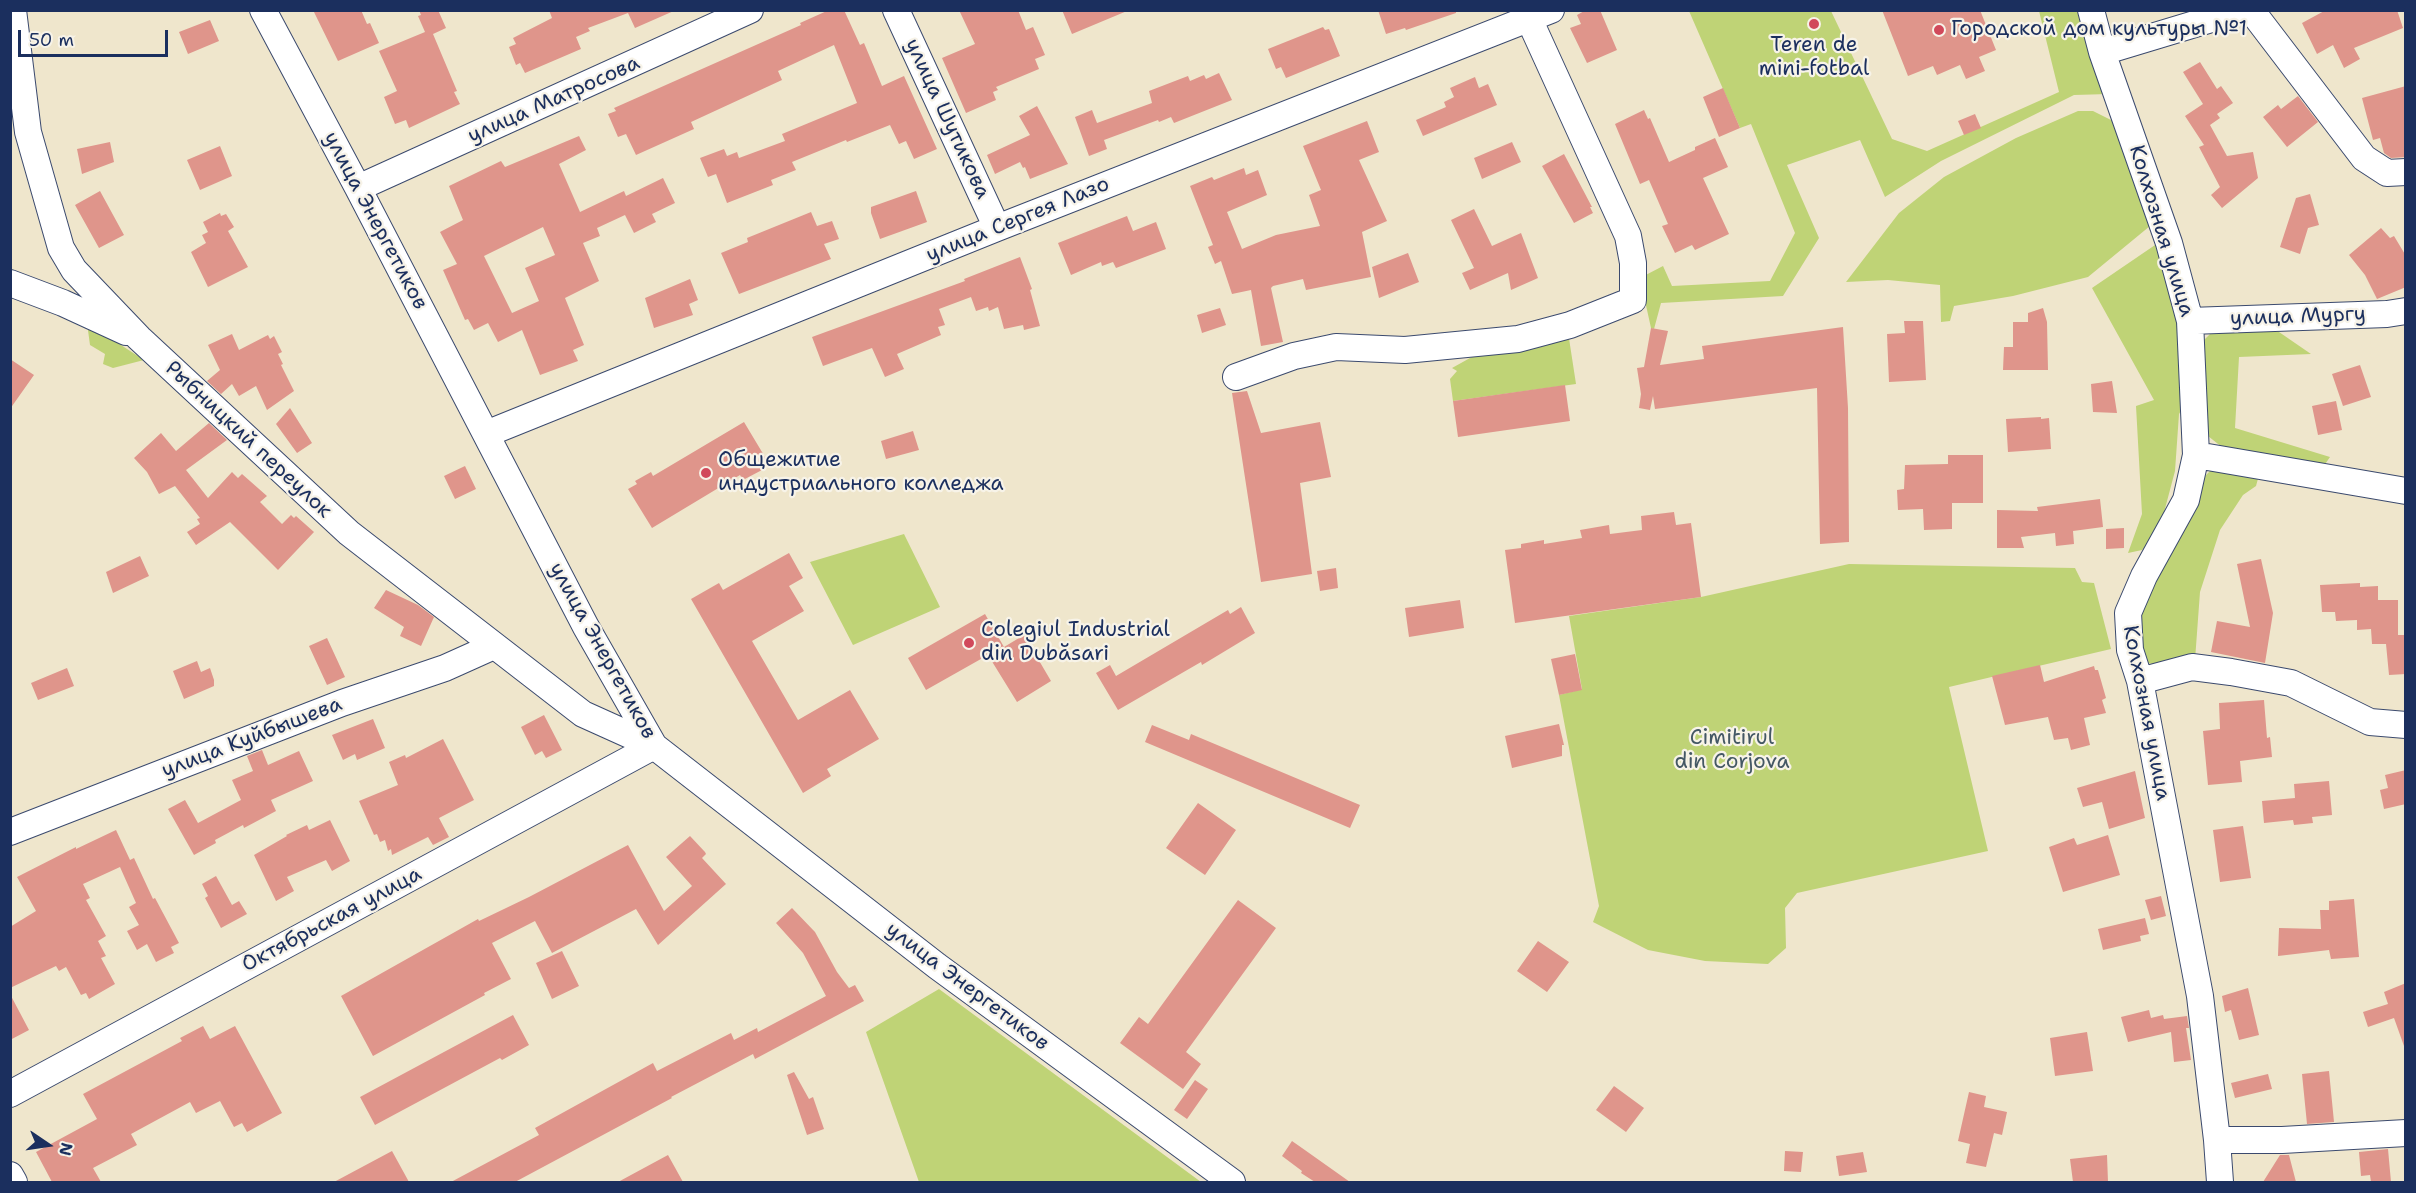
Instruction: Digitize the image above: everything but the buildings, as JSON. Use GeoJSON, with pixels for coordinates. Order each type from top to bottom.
{"type":"FeatureCollection","features":[{"type":"Feature","properties":{"kind":"street","name":"Рыбницкий переулок"},"geometry":{"type":"LineString","coordinates":[[14,10],[28,132],[61,249],[74,270],[139,338],[349,534],[583,714],[654,746]]}},
{"type":"Feature","properties":{"kind":"street","name":"улица Энергетиков"},"geometry":{"type":"LineString","coordinates":[[263,10],[586,627],[654,746],[937,966],[1232,1182]]}},
{"type":"Feature","properties":{"kind":"street","name":"улица Матросова"},"geometry":{"type":"LineString","coordinates":[[358,188],[750,10]]}},
{"type":"Feature","properties":{"kind":"street","name":"улица Шутикова"},"geometry":{"type":"LineString","coordinates":[[896,10],[997,228]]}},
{"type":"Feature","properties":{"kind":"street","name":"Колхозная улица"},"geometry":{"type":"LineString","coordinates":[[2091,10],[2102,52],[2169,243],[2190,321],[2196,454],[2186,500],[2144,576],[2128,613],[2130,650],[2140,681],[2200,996],[2220,1182]]}},
{"type":"Feature","properties":{"kind":"street"},"geometry":{"type":"LineString","coordinates":[[2102,52],[2241,10]]}},
{"type":"Feature","properties":{"kind":"street"},"geometry":{"type":"LineString","coordinates":[[2251,10],[2364,158],[2387,173],[2406,172]]}},
{"type":"Feature","properties":{"kind":"street"},"geometry":{"type":"LineString","coordinates":[[1236,377],[1294,356],[1336,347],[1405,350],[1518,339],[1570,325],[1633,300],[1633,263],[1628,236],[1535,13]]}},
{"type":"Feature","properties":{"kind":"street","name":"улица Сергея Лазо"},"geometry":{"type":"LineString","coordinates":[[486,434],[1535,13]]}},
{"type":"Feature","properties":{"kind":"street"},"geometry":{"type":"LineString","coordinates":[[10,283],[63,303],[139,338]]}},
{"type":"Feature","properties":{"kind":"street","name":"улица Мургу"},"geometry":{"type":"LineString","coordinates":[[2190,321],[2387,314],[2406,311]]}},
{"type":"Feature","properties":{"kind":"street"},"geometry":{"type":"LineString","coordinates":[[2196,454],[2406,491]]}},
{"type":"Feature","properties":{"kind":"street","name":"улица Куйбышева"},"geometry":{"type":"LineString","coordinates":[[10,832],[342,703],[445,668],[494,646]]}},
{"type":"Feature","properties":{"kind":"street"},"geometry":{"type":"LineString","coordinates":[[2140,681],[2192,667],[2231,672],[2291,683],[2370,722],[2406,725]]}},
{"type":"Feature","properties":{"kind":"street","name":"Октябрьская улица"},"geometry":{"type":"LineString","coordinates":[[10,1094],[654,746]]}},
{"type":"Feature","properties":{"kind":"street"},"geometry":{"type":"LineString","coordinates":[[2217,1140],[2282,1140],[2406,1133]]}},
{"type":"Feature","properties":{"kind":"street"},"geometry":{"type":"LineString","coordinates":[[10,1175],[14,1182]]}},
{"type":"Feature","properties":{"kind":"green space"},"geometry":{"type":"Polygon","coordinates":[[[1689,11],[1831,11],[1892,139],[1927,151],[2059,92],[2039,11],[2081,11],[2109,94],[2074,95],[1941,161],[1885,197],[1860,140],[1787,165],[1819,238],[1783,296],[1661,303],[1654,329],[1651,328],[1640,278],[1663,266],[1672,286],[1770,281],[1795,233],[1751,124],[1740,128],[1689,11]]]}},
{"type":"Feature","properties":{"kind":"green space"},"geometry":{"type":"Polygon","coordinates":[[[2078,111],[2093,111],[2117,123],[2150,226],[2088,277],[2013,296],[1954,306],[1950,321],[1941,322],[1940,285],[1888,280],[1846,282],[1899,213],[1944,177],[2016,138],[2078,111]]]}},
{"type":"Feature","properties":{"kind":"green space"},"geometry":{"type":"Polygon","coordinates":[[[2158,243],[2183,341],[2185,404],[2179,414],[2175,471],[2158,535],[2142,550],[2128,553],[2142,514],[2136,406],[2154,400],[2092,288],[2158,243]]]}},
{"type":"Feature","properties":{"kind":"green space"},"geometry":{"type":"Polygon","coordinates":[[[87,323],[144,360],[113,368],[103,364],[105,354],[90,345],[87,323]]]}},
{"type":"Feature","properties":{"kind":"green space"},"geometry":{"type":"Polygon","coordinates":[[[2217,327],[2279,332],[2311,354],[2239,357],[2235,428],[2330,457],[2321,470],[2232,455],[2208,436],[2203,341],[2217,327]]]}},
{"type":"Feature","properties":{"kind":"green space"},"geometry":{"type":"Polygon","coordinates":[[[1568,332],[1576,384],[1453,401],[1450,379],[1457,371],[1452,368],[1479,353],[1568,332]]]}},
{"type":"Feature","properties":{"kind":"green space"},"geometry":{"type":"Polygon","coordinates":[[[2214,467],[2259,475],[2256,486],[2243,495],[2220,530],[2200,592],[2195,660],[2164,665],[2145,663],[2139,620],[2151,580],[2204,477],[2214,467]]]}},
{"type":"Feature","properties":{"kind":"green space"},"geometry":{"type":"Polygon","coordinates":[[[904,534],[940,607],[853,645],[810,562],[904,534]]]}},
{"type":"Feature","properties":{"kind":"green space","name":"Cimitirul din Corjova"},"geometry":{"type":"Polygon","coordinates":[[[1849,564],[2075,568],[2082,582],[2094,583],[2111,649],[1949,687],[1988,851],[1797,893],[1785,908],[1786,948],[1768,964],[1705,961],[1648,950],[1593,922],[1599,906],[1559,695],[1582,689],[1569,616],[1701,597],[1849,564]]]}},
{"type":"Feature","properties":{"kind":"green space"},"geometry":{"type":"Polygon","coordinates":[[[939,989],[1201,1182],[919,1182],[866,1032],[939,989]]]}},
{"type":"Feature","properties":{"kind":"place","name":"Teren de mini-fotbal"},"geometry":{"type":"Point","coordinates":[1814,24]}},
{"type":"Feature","properties":{"kind":"place","name":"Городской дом культуры №1"},"geometry":{"type":"Point","coordinates":[1939,30]}},
{"type":"Feature","properties":{"kind":"place","name":"Общежитие индустриального колледжа"},"geometry":{"type":"Point","coordinates":[706,473]}},
{"type":"Feature","properties":{"kind":"place","name":"Colegiul Industrial din Dubăsari"},"geometry":{"type":"Point","coordinates":[969,643]}}]}
